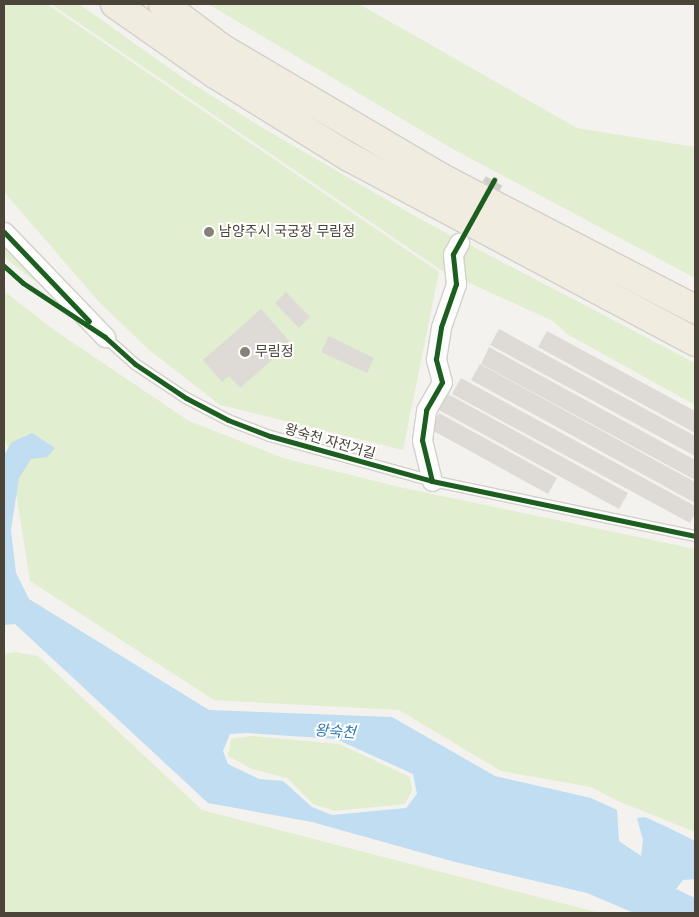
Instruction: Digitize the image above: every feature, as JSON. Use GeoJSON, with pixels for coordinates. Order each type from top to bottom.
{"type":"FeatureCollection","features":[{"type":"Feature","properties":{"kind":"highway"},"geometry":{"type":"LineString","coordinates":[[115,4],[215,74],[349,157],[695,342]]}},
{"type":"Feature","properties":{"kind":"highway"},"geometry":{"type":"LineString","coordinates":[[163,4],[223,49],[444,179],[695,309]]}},
{"type":"Feature","properties":{"kind":"street"},"geometry":{"type":"LineString","coordinates":[[4,232],[105,337]]}},
{"type":"Feature","properties":{"kind":"street"},"geometry":{"type":"LineString","coordinates":[[432,482],[422,440],[426,410],[442,382],[436,359],[441,327],[456,284],[453,254],[459,243]]}},
{"type":"Feature","properties":{"kind":"lane","name":"왕숙천 자전거길"},"geometry":{"type":"LineString","coordinates":[[105,337],[135,364],[186,398],[228,420],[270,436],[432,482],[695,536]]}},
{"type":"Feature","properties":{"kind":"green space","name":"남양주시 국궁장 무림정"},"geometry":{"type":"Polygon","coordinates":[[[4,4],[47,4],[439,272],[403,450],[220,405],[148,349],[100,303],[4,192],[4,4]]]}},
{"type":"Feature","properties":{"kind":"green space"},"geometry":{"type":"Polygon","coordinates":[[[51,4],[79,4],[179,75],[266,130],[420,219],[695,363],[695,405],[567,334],[553,321],[441,270],[51,4]]]}},
{"type":"Feature","properties":{"kind":"green space"},"geometry":{"type":"Polygon","coordinates":[[[208,4],[359,4],[577,128],[695,147],[695,278],[451,148],[208,4]]]}},
{"type":"Feature","properties":{"kind":"green space"},"geometry":{"type":"Polygon","coordinates":[[[4,243],[54,296],[4,257],[4,243]]]}},
{"type":"Feature","properties":{"kind":"green space"},"geometry":{"type":"Polygon","coordinates":[[[4,291],[54,330],[189,421],[283,458],[399,487],[695,549],[695,832],[618,801],[591,787],[501,771],[399,710],[214,700],[30,581],[9,449],[4,440],[4,291]]]}},
{"type":"Feature","properties":{"kind":"green space"},"geometry":{"type":"Polygon","coordinates":[[[14,652],[38,656],[202,810],[600,913],[4,913],[4,654],[14,652]]]}},
{"type":"Feature","properties":{"kind":"green space"},"geometry":{"type":"Polygon","coordinates":[[[251,736],[339,744],[410,777],[412,791],[405,804],[335,811],[313,804],[287,778],[252,769],[228,756],[231,739],[251,736]]]}},
{"type":"Feature","properties":{"kind":"water","name":"왕숙천"},"geometry":{"type":"Polygon","coordinates":[[[32,433],[55,448],[47,457],[31,459],[19,478],[11,530],[16,573],[29,599],[209,710],[392,717],[495,776],[591,798],[617,810],[619,841],[641,856],[643,840],[637,818],[645,817],[667,827],[695,841],[695,879],[683,880],[676,889],[695,898],[695,913],[634,913],[587,893],[455,862],[312,822],[208,803],[15,624],[4,625],[4,455],[12,442],[32,433]],[[247,733],[230,734],[223,751],[228,764],[259,779],[283,781],[312,807],[332,815],[406,808],[417,794],[413,774],[336,739],[247,733]]]}},
{"type":"Feature","properties":{"kind":"building"},"geometry":{"type":"Polygon","coordinates":[[[286,292],[310,317],[299,328],[275,303],[286,292]]]}},
{"type":"Feature","properties":{"kind":"building","name":"무림정"},"geometry":{"type":"Polygon","coordinates":[[[261,309],[291,343],[240,388],[229,376],[222,382],[203,360],[261,309]]]}},
{"type":"Feature","properties":{"kind":"building"},"geometry":{"type":"Polygon","coordinates":[[[499,329],[695,436],[695,456],[490,345],[499,329]]]}},
{"type":"Feature","properties":{"kind":"building"},"geometry":{"type":"Polygon","coordinates":[[[547,331],[695,411],[695,433],[538,347],[547,331]]]}},
{"type":"Feature","properties":{"kind":"building"},"geometry":{"type":"Polygon","coordinates":[[[329,336],[374,358],[367,373],[321,352],[329,336]]]}},
{"type":"Feature","properties":{"kind":"building"},"geometry":{"type":"Polygon","coordinates":[[[489,347],[695,460],[695,480],[481,364],[489,347]]]}},
{"type":"Feature","properties":{"kind":"building"},"geometry":{"type":"Polygon","coordinates":[[[480,364],[695,482],[695,503],[471,380],[480,364]]]}},
{"type":"Feature","properties":{"kind":"building"},"geometry":{"type":"Polygon","coordinates":[[[461,378],[695,506],[695,514],[690,523],[452,394],[461,378]]]}},
{"type":"Feature","properties":{"kind":"building"},"geometry":{"type":"Polygon","coordinates":[[[448,394],[628,493],[619,509],[439,410],[448,394]]]}},
{"type":"Feature","properties":{"kind":"building"},"geometry":{"type":"Polygon","coordinates":[[[439,413],[557,478],[548,494],[430,429],[439,413]]]}},
{"type":"Feature","properties":{"kind":"tunnel"},"geometry":{"type":"LineString","coordinates":[[477,210],[494,180]]}},
{"type":"Feature","properties":{"kind":"cycle path"},"geometry":{"type":"LineString","coordinates":[[432,481],[422,440],[426,410],[442,382],[436,359],[441,327],[456,284],[453,254],[494,180]]}},
{"type":"Feature","properties":{"kind":"cycle path"},"geometry":{"type":"LineString","coordinates":[[4,232],[89,321]]}},
{"type":"Feature","properties":{"kind":"cycle path"},"geometry":{"type":"LineString","coordinates":[[4,266],[23,283],[105,337],[135,364],[186,398],[228,420],[270,436],[432,481],[695,536]]}},
{"type":"Feature","properties":{"kind":"place","name":"남양주시 국궁장 무림정"},"geometry":{"type":"Point","coordinates":[209,232]}},
{"type":"Feature","properties":{"kind":"place","name":"무림정"},"geometry":{"type":"Point","coordinates":[245,352]}}]}
